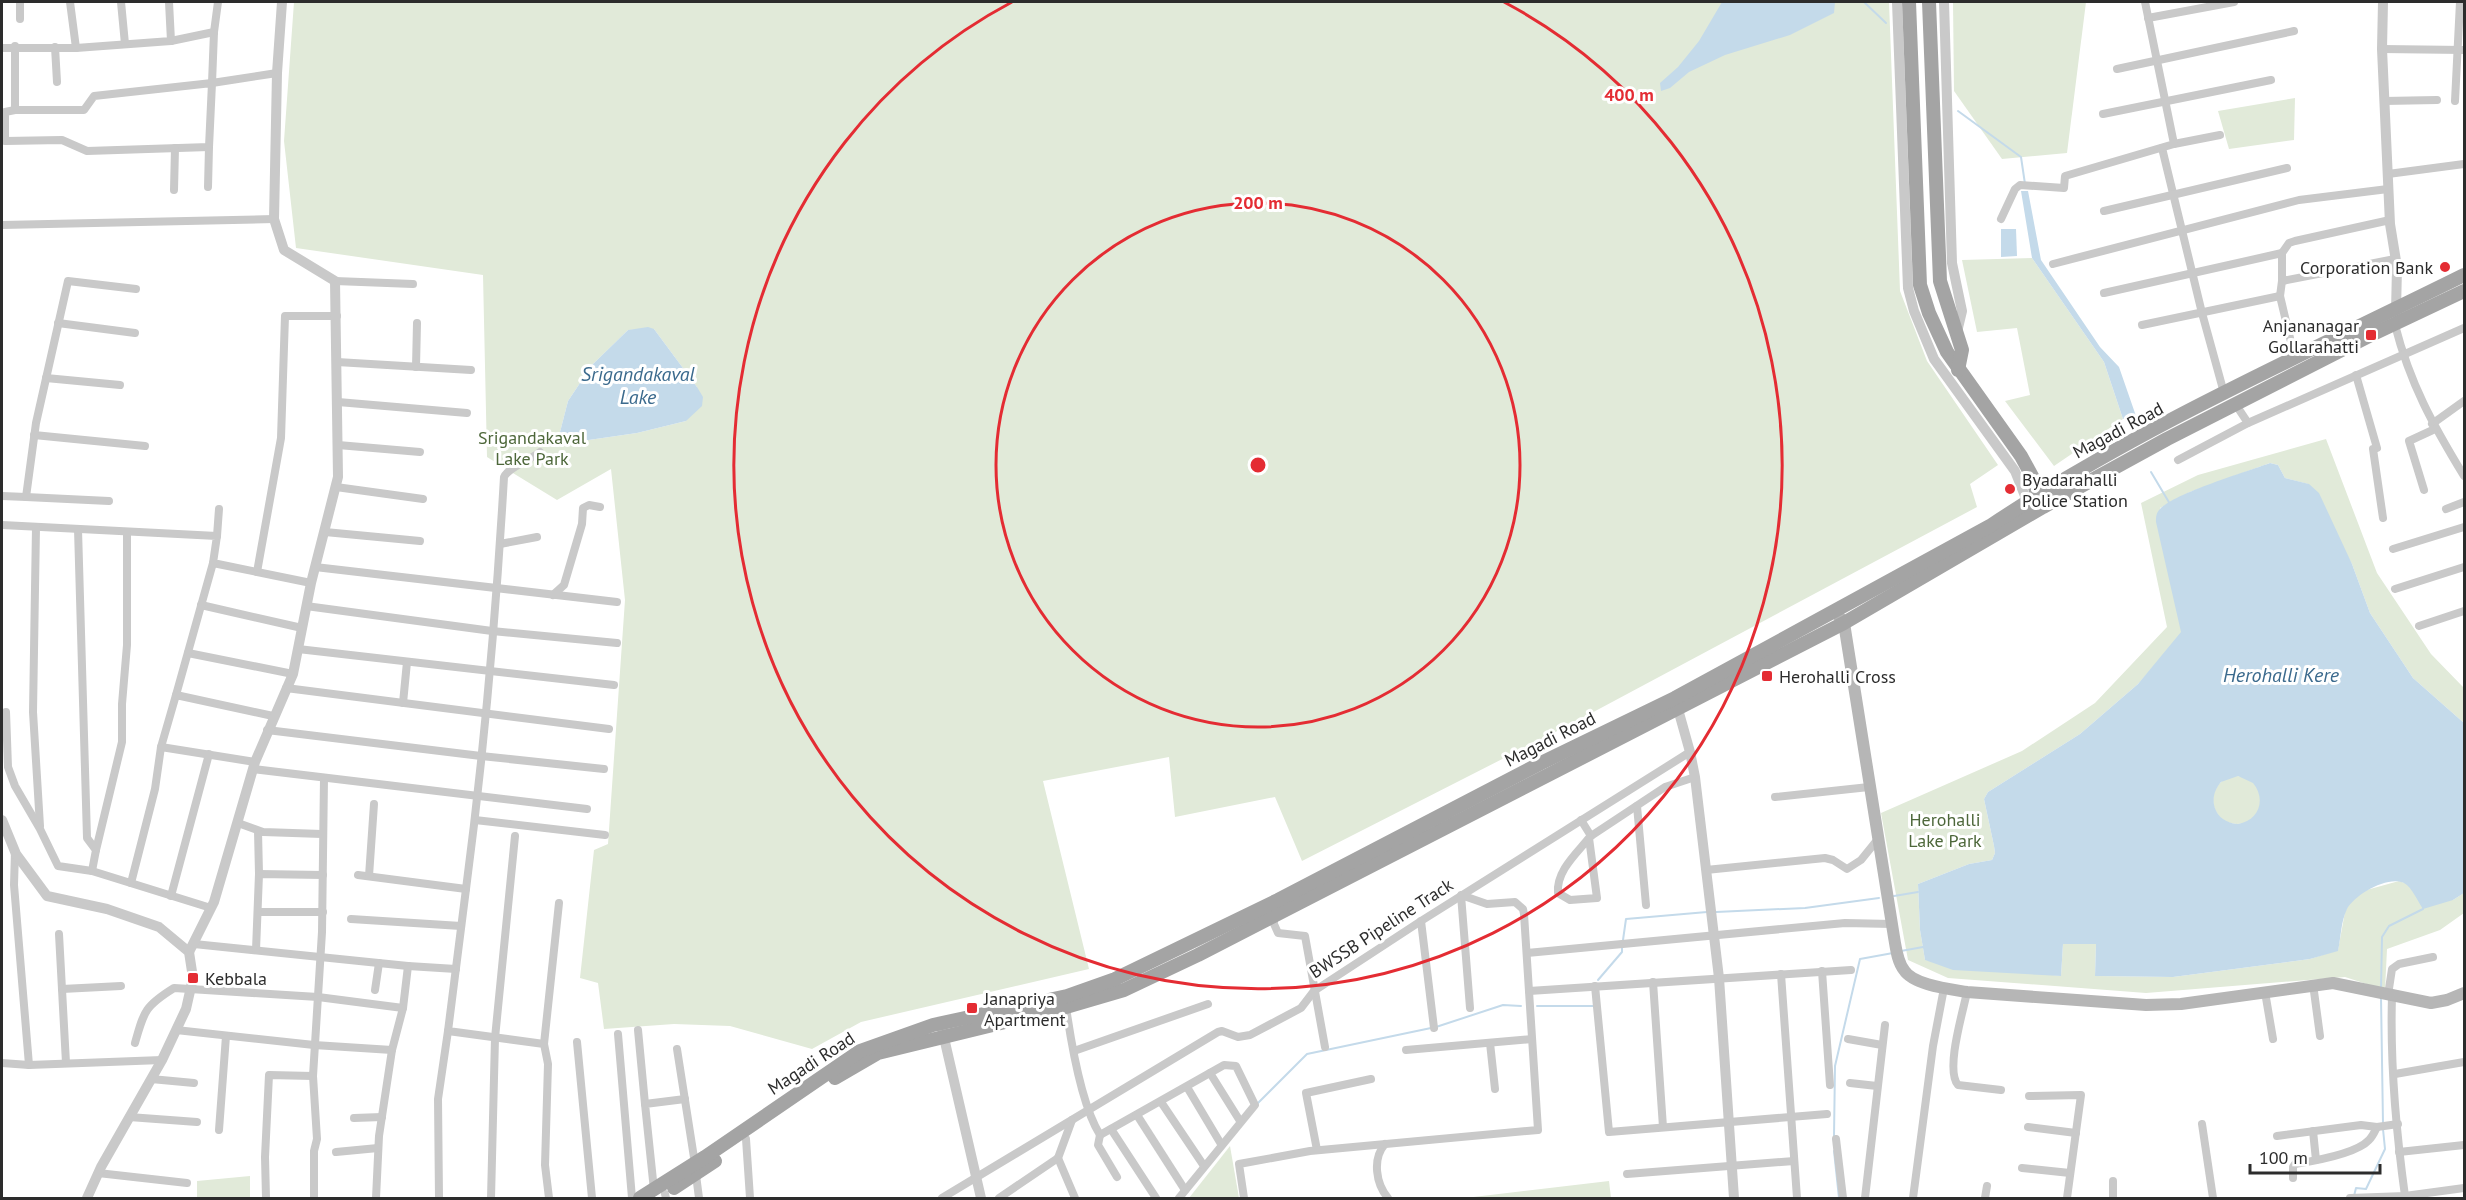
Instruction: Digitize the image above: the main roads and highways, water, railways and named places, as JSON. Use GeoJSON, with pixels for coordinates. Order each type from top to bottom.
{"type":"FeatureCollection","features":[{"type":"Feature","properties":{"kind":"main road"},"geometry":{"type":"LineString","coordinates":[[1909,2],[1920,285],[1929,313],[1947,352],[2021,456],[2033,478],[2036,501]]}},
{"type":"Feature","properties":{"kind":"main road"},"geometry":{"type":"LineString","coordinates":[[1929,2],[1940,281],[1962,350],[1958,370]]}},
{"type":"Feature","properties":{"kind":"main road","name":"Magadi Road"},"geometry":{"type":"LineString","coordinates":[[695,1169],[746,1139],[821,1087],[870,1057],[942,1030],[1066,1008],[1124,990],[1198,955],[1840,617],[1993,531],[2036,501],[2146,443],[2224,393],[2464,274]]}},
{"type":"Feature","properties":{"kind":"main road","name":"Magadi Road"},"geometry":{"type":"LineString","coordinates":[[2146,443],[2236,405],[2371,335],[2464,291]]}},
{"type":"Feature","properties":{"kind":"main road"},"geometry":{"type":"LineString","coordinates":[[1840,617],[1894,937],[1900,964],[1913,978],[1944,988],[1967,992],[2146,1005],[2181,1004],[2313,984],[2344,984],[2385,995],[2431,1003],[2464,993]]}},
{"type":"Feature","properties":{"kind":"main road","name":"Magadi Road"},"geometry":{"type":"LineString","coordinates":[[640,1198],[660,1195],[860,1051],[1067,996],[1115,980],[1238,920],[1541,763],[1676,703]]}},
{"type":"Feature","properties":{"kind":"water"},"geometry":{"type":"Polygon","coordinates":[[[1722,2],[1835,2],[1834,13],[1790,35],[1725,55],[1689,72],[1670,88],[1661,91],[1660,83],[1678,67],[1699,41],[1722,2]]]}},
{"type":"Feature","properties":{"kind":"water"},"geometry":{"type":"Polygon","coordinates":[[[2021,191],[2028,191],[2041,260],[2100,347],[2119,367],[2136,416],[2123,419],[2104,362],[2032,258],[2021,191]]]}},
{"type":"Feature","properties":{"kind":"water"},"geometry":{"type":"Polygon","coordinates":[[[2001,229],[2016,229],[2017,256],[2001,257],[2001,229]]]}},
{"type":"Feature","properties":{"kind":"water","name":"Srigandakaval Lake"},"geometry":{"type":"Polygon","coordinates":[[[648,327],[654,329],[697,387],[703,397],[702,406],[686,421],[637,433],[568,443],[560,432],[568,401],[592,365],[628,330],[648,327]]]}},
{"type":"Feature","properties":{"kind":"water","name":"Herohalli Kere"},"geometry":{"type":"Polygon","coordinates":[[[2270,463],[2278,465],[2285,478],[2309,484],[2319,493],[2352,564],[2370,613],[2413,678],[2464,723],[2464,893],[2453,900],[2423,909],[2404,883],[2397,881],[2381,884],[2357,898],[2347,909],[2338,951],[2310,959],[2173,977],[2095,976],[2096,944],[2063,944],[2061,976],[1953,970],[1925,960],[1920,930],[1918,884],[1969,864],[1992,860],[1995,853],[1984,799],[1988,792],[2080,734],[2138,684],[2181,632],[2156,515],[2168,503],[2180,496],[2270,463]],[[2238,776],[2221,782],[2214,796],[2215,809],[2219,815],[2230,823],[2238,824],[2251,819],[2260,803],[2253,783],[2238,776]]]}},
{"type":"Feature","properties":{"kind":"waterway"},"geometry":{"type":"LineString","coordinates":[[1864,2],[1886,23]]}},
{"type":"Feature","properties":{"kind":"waterway"},"geometry":{"type":"LineString","coordinates":[[1958,111],[2021,157],[2025,184]]}},
{"type":"Feature","properties":{"kind":"waterway"},"geometry":{"type":"LineString","coordinates":[[2151,472],[2170,504]]}},
{"type":"Feature","properties":{"kind":"waterway"},"geometry":{"type":"LineString","coordinates":[[1894,896],[1918,892]]}},
{"type":"Feature","properties":{"kind":"waterway"},"geometry":{"type":"LineString","coordinates":[[1716,912],[1805,908],[1879,898]]}},
{"type":"Feature","properties":{"kind":"waterway"},"geometry":{"type":"LineString","coordinates":[[2381,989],[2382,937],[2389,926],[2423,909],[2423,906]]}},
{"type":"Feature","properties":{"kind":"waterway"},"geometry":{"type":"LineString","coordinates":[[1623,940],[1626,919],[1707,912]]}},
{"type":"Feature","properties":{"kind":"waterway"},"geometry":{"type":"LineString","coordinates":[[1598,980],[1622,952],[1622,946]]}},
{"type":"Feature","properties":{"kind":"waterway"},"geometry":{"type":"LineString","coordinates":[[1901,951],[1923,947]]}},
{"type":"Feature","properties":{"kind":"waterway"},"geometry":{"type":"LineString","coordinates":[[1834,1136],[1835,1066],[1860,959],[1893,953]]}},
{"type":"Feature","properties":{"kind":"waterway"},"geometry":{"type":"LineString","coordinates":[[2381,997],[2383,1124]]}},
{"type":"Feature","properties":{"kind":"waterway"},"geometry":{"type":"LineString","coordinates":[[1436,1027],[1503,1005],[1521,1006]]}},
{"type":"Feature","properties":{"kind":"waterway"},"geometry":{"type":"LineString","coordinates":[[1537,1006],[1594,1006]]}},
{"type":"Feature","properties":{"kind":"waterway"},"geometry":{"type":"LineString","coordinates":[[1256,1105],[1307,1054],[1431,1028]]}},
{"type":"Feature","properties":{"kind":"waterway"},"geometry":{"type":"LineString","coordinates":[[2354,1196],[2356,1188],[2366,1189],[2385,1149],[2383,1129]]}},
{"type":"Feature","properties":{"kind":"waterway"},"geometry":{"type":"LineString","coordinates":[[1834,1151],[1839,1198]]}},
{"type":"Feature","properties":{"kind":"place","name":"Corporation Bank"},"geometry":{"type":"Point","coordinates":[2445,267]}},
{"type":"Feature","properties":{"kind":"place","name":"Anjananagar Gollarahatti"},"geometry":{"type":"Point","coordinates":[2371,335]}},
{"type":"Feature","properties":{"kind":"place","name":"Byadarahalli Police Station"},"geometry":{"type":"Point","coordinates":[2010,489]}},
{"type":"Feature","properties":{"kind":"place","name":"Herohalli Cross"},"geometry":{"type":"Point","coordinates":[1767,676]}},
{"type":"Feature","properties":{"kind":"place","name":"Kebbala"},"geometry":{"type":"Point","coordinates":[193,978]}},
{"type":"Feature","properties":{"kind":"place","name":"Janapriya Apartment"},"geometry":{"type":"Point","coordinates":[972,1008]}},
{"type":"Feature","properties":{"kind":"park label","name":"Srigandakaval Lake Park"},"geometry":{"type":"Point","coordinates":[532,447]}},
{"type":"Feature","properties":{"kind":"park label","name":"Herohalli Lake Park"},"geometry":{"type":"Point","coordinates":[1945,829]}}]}
